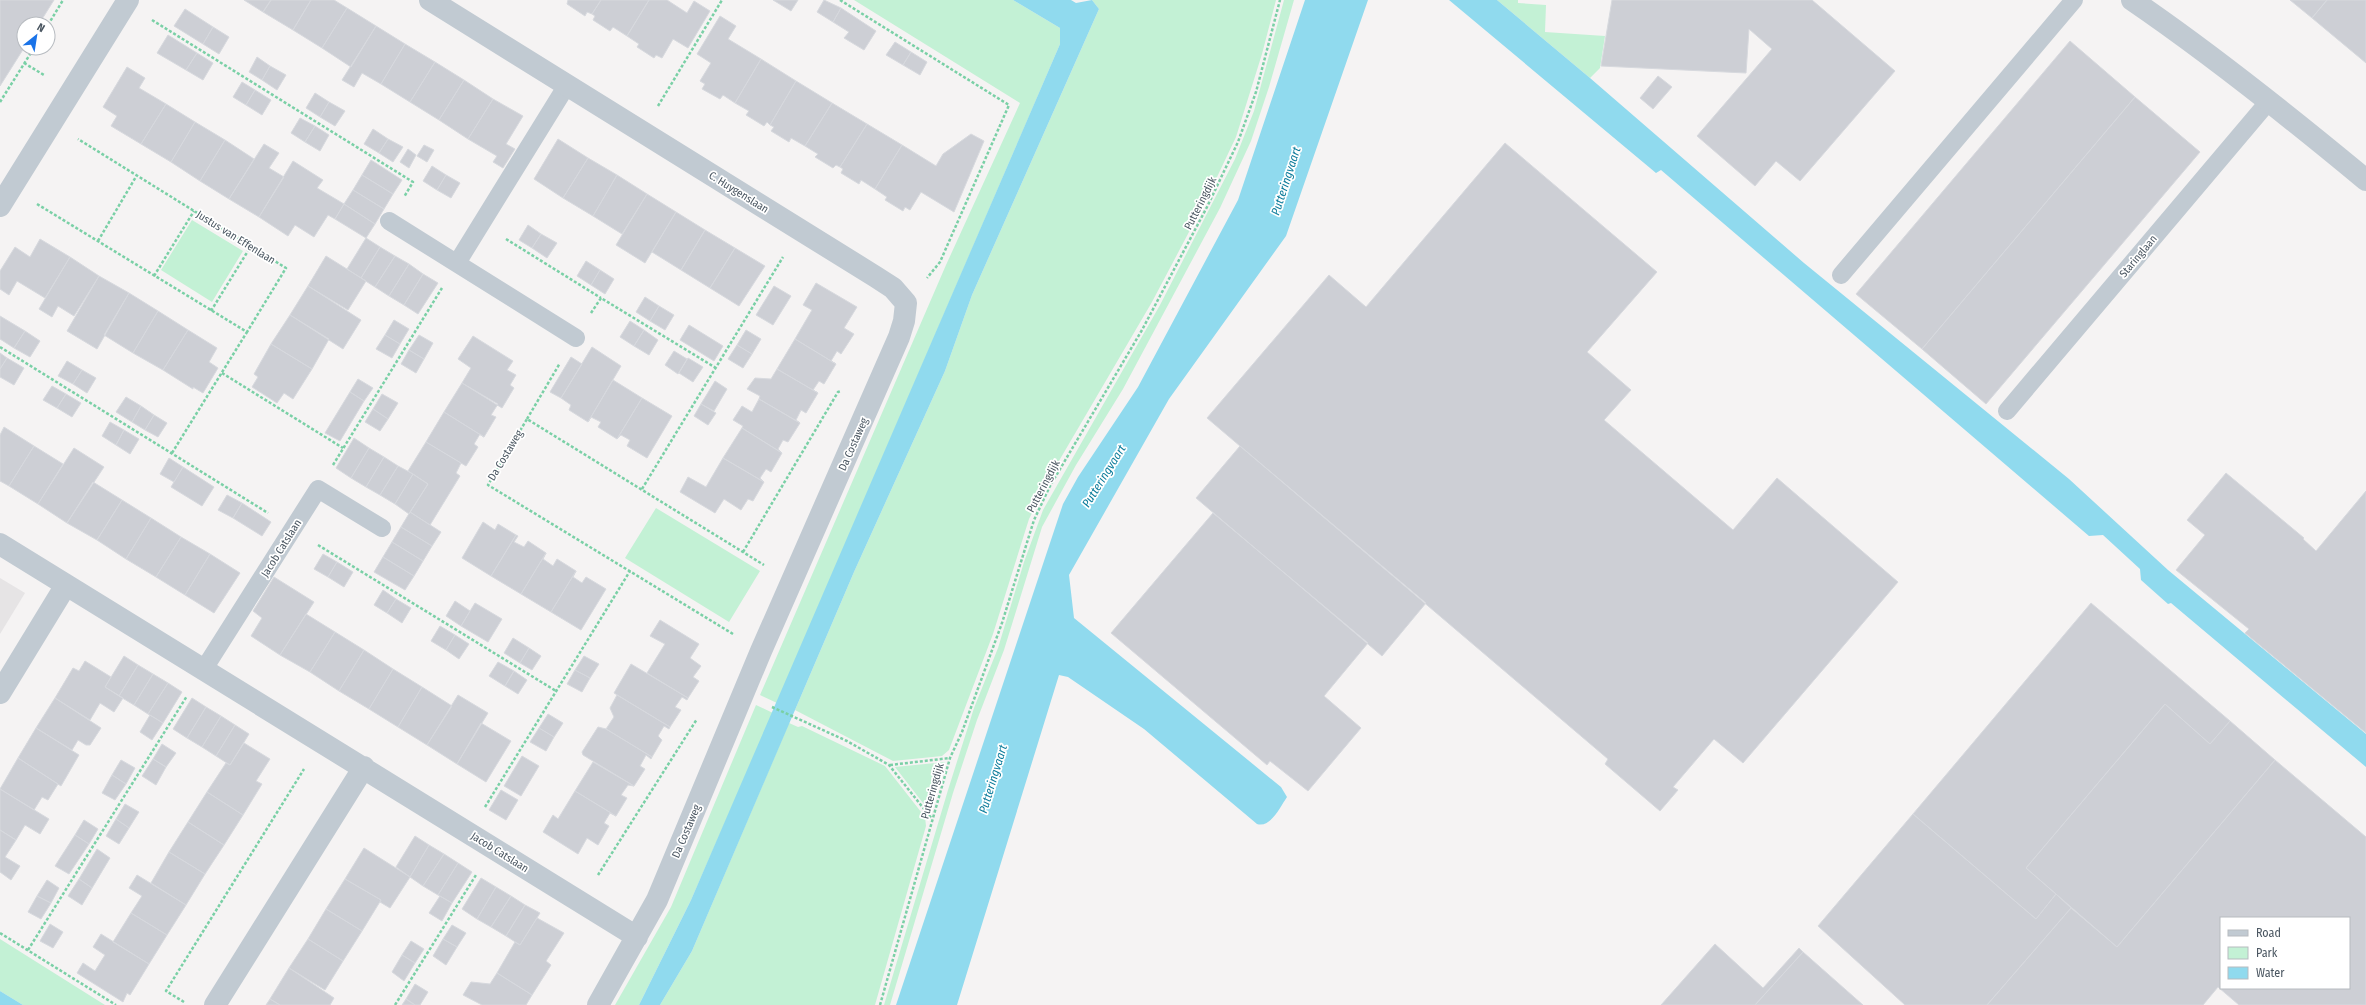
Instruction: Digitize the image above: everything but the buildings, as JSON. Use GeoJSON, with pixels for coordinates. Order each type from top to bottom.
{"type":"FeatureCollection","features":[{"type":"Feature","properties":{"kind":"street","name":"C. Huygenslaan"},"geometry":{"type":"LineString","coordinates":[[430,0],[893,288],[906,303]]}},
{"type":"Feature","properties":{"kind":"street"},"geometry":{"type":"LineString","coordinates":[[2132,0],[2187,38],[2270,100],[2366,180]]}},
{"type":"Feature","properties":{"kind":"street"},"geometry":{"type":"LineString","coordinates":[[6,197],[127,2]]}},
{"type":"Feature","properties":{"kind":"street","name":"Da Costaweg"},"geometry":{"type":"LineString","coordinates":[[598,1005],[657,900],[761,651],[899,337],[904,321],[906,303]]}},
{"type":"Feature","properties":{"kind":"street","name":"Jacob Catslaan"},"geometry":{"type":"LineString","coordinates":[[0,544],[364,767],[637,937]]}},
{"type":"Feature","properties":{"kind":"street"},"geometry":{"type":"LineString","coordinates":[[0,692],[66,585]]}},
{"type":"Feature","properties":{"kind":"street"},"geometry":{"type":"LineString","coordinates":[[215,1005],[364,767]]}},
{"type":"Feature","properties":{"kind":"lane"},"geometry":{"type":"LineString","coordinates":[[1841,275],[2074,0]]}},
{"type":"Feature","properties":{"kind":"lane"},"geometry":{"type":"LineString","coordinates":[[457,263],[567,86]]}},
{"type":"Feature","properties":{"kind":"lane","name":"Staringlaan"},"geometry":{"type":"LineString","coordinates":[[2007,411],[2270,100]]}},
{"type":"Feature","properties":{"kind":"lane"},"geometry":{"type":"LineString","coordinates":[[389,221],[576,338]]}},
{"type":"Feature","properties":{"kind":"lane"},"geometry":{"type":"LineString","coordinates":[[318,489],[382,528]]}},
{"type":"Feature","properties":{"kind":"lane","name":"Jacob Catslaan"},"geometry":{"type":"LineString","coordinates":[[204,669],[318,489]]}},
{"type":"Feature","properties":{"kind":"path"},"geometry":{"type":"LineString","coordinates":[[54,16],[64,0]]}},
{"type":"Feature","properties":{"kind":"path"},"geometry":{"type":"LineString","coordinates":[[642,132],[722,0]]}},
{"type":"Feature","properties":{"kind":"path"},"geometry":{"type":"LineString","coordinates":[[840,0],[1010,106],[940,262],[906,303]]}},
{"type":"Feature","properties":{"kind":"path","name":"Putteringdijk"},"geometry":{"type":"LineString","coordinates":[[880,1005],[950,758],[962,732],[1002,623],[1034,520],[1050,486],[1142,330],[1210,201],[1238,142],[1256,92],[1280,0]]}},
{"type":"Feature","properties":{"kind":"path"},"geometry":{"type":"LineString","coordinates":[[127,2],[413,182],[389,221]]}},
{"type":"Feature","properties":{"kind":"path"},"geometry":{"type":"LineString","coordinates":[[0,102],[29,56]]}},
{"type":"Feature","properties":{"kind":"path","name":"Justus van Effenlaan"},"geometry":{"type":"LineString","coordinates":[[52,122],[286,268],[247,332]]}},
{"type":"Feature","properties":{"kind":"path"},"geometry":{"type":"LineString","coordinates":[[98,241],[137,176]]}},
{"type":"Feature","properties":{"kind":"path"},"geometry":{"type":"LineString","coordinates":[[6,197],[98,241],[247,332],[172,454]]}},
{"type":"Feature","properties":{"kind":"path"},"geometry":{"type":"LineString","coordinates":[[154,276],[194,211]]}},
{"type":"Feature","properties":{"kind":"path"},"geometry":{"type":"LineString","coordinates":[[482,224],[716,368]]}},
{"type":"Feature","properties":{"kind":"path"},"geometry":{"type":"LineString","coordinates":[[642,489],[799,229]]}},
{"type":"Feature","properties":{"kind":"path"},"geometry":{"type":"LineString","coordinates":[[211,311],[251,246]]}},
{"type":"Feature","properties":{"kind":"path"},"geometry":{"type":"LineString","coordinates":[[318,489],[457,263]]}},
{"type":"Feature","properties":{"kind":"path"},"geometry":{"type":"LineString","coordinates":[[527,419],[601,298]]}},
{"type":"Feature","properties":{"kind":"path"},"geometry":{"type":"LineString","coordinates":[[222,373],[343,448]]}},
{"type":"Feature","properties":{"kind":"path"},"geometry":{"type":"LineString","coordinates":[[743,552],[838,392],[881,380]]}},
{"type":"Feature","properties":{"kind":"path","name":"Da Costaweg"},"geometry":{"type":"LineString","coordinates":[[761,651],[488,484],[527,419],[792,582]]}},
{"type":"Feature","properties":{"kind":"path"},"geometry":{"type":"LineString","coordinates":[[469,833],[630,571]]}},
{"type":"Feature","properties":{"kind":"path"},"geometry":{"type":"LineString","coordinates":[[28,950],[204,669]]}},
{"type":"Feature","properties":{"kind":"path"},"geometry":{"type":"LineString","coordinates":[[768,705],[847,741],[889,765],[932,819]]}},
{"type":"Feature","properties":{"kind":"path"},"geometry":{"type":"LineString","coordinates":[[581,902],[698,716]]}},
{"type":"Feature","properties":{"kind":"path"},"geometry":{"type":"LineString","coordinates":[[189,1005],[166,991],[322,742]]}},
{"type":"Feature","properties":{"kind":"path"},"geometry":{"type":"LineString","coordinates":[[889,765],[950,758]]}},
{"type":"Feature","properties":{"kind":"path"},"geometry":{"type":"LineString","coordinates":[[395,1005],[493,848]]}},
{"type":"Feature","properties":{"kind":"path"},"geometry":{"type":"LineString","coordinates":[[0,933],[116,1005]]}},
{"type":"Feature","properties":{"kind":"shaded area"},"geometry":{"type":"Polygon","coordinates":[[[0,578],[25,593],[0,634],[0,578]]]}},
{"type":"Feature","properties":{"kind":"green space"},"geometry":{"type":"Polygon","coordinates":[[[854,0],[1013,0],[1060,28],[1060,44],[777,703],[760,695],[946,265],[1020,103],[854,0]]]}},
{"type":"Feature","properties":{"kind":"green space"},"geometry":{"type":"Polygon","coordinates":[[[1092,0],[1276,0],[1262,54],[1236,137],[1208,196],[1152,302],[1056,466],[1029,519],[993,634],[949,750],[942,756],[893,761],[795,710],[854,572],[945,371],[972,295],[1099,9],[1092,0]]]}},
{"type":"Feature","properties":{"kind":"green space"},"geometry":{"type":"Polygon","coordinates":[[[1284,0],[1294,0],[1269,87],[1251,141],[1220,208],[1123,389],[1076,465],[1042,527],[1004,650],[977,720],[953,793],[890,1005],[884,1005],[974,708],[998,648],[1024,562],[1043,510],[1160,305],[1235,159],[1254,111],[1284,0]]]}},
{"type":"Feature","properties":{"kind":"green space"},"geometry":{"type":"Polygon","coordinates":[[[1497,0],[1518,0],[1518,3],[1546,5],[1545,32],[1605,36],[1600,68],[1590,78],[1497,0]]]}},
{"type":"Feature","properties":{"kind":"green space"},"geometry":{"type":"Polygon","coordinates":[[[192,220],[243,251],[212,302],[161,270],[192,220]]]}},
{"type":"Feature","properties":{"kind":"green space"},"geometry":{"type":"Polygon","coordinates":[[[656,508],[760,571],[729,622],[625,558],[656,508]]]}},
{"type":"Feature","properties":{"kind":"green space"},"geometry":{"type":"Polygon","coordinates":[[[756,705],[773,713],[691,900],[639,1005],[615,1005],[671,907],[756,705]]]}},
{"type":"Feature","properties":{"kind":"green space"},"geometry":{"type":"Polygon","coordinates":[[[789,723],[798,727],[802,726],[885,766],[925,817],[926,826],[875,1005],[660,1005],[692,951],[789,723]]]}},
{"type":"Feature","properties":{"kind":"green space"},"geometry":{"type":"Polygon","coordinates":[[[945,762],[930,812],[895,767],[945,762]]]}},
{"type":"Feature","properties":{"kind":"green space"},"geometry":{"type":"Polygon","coordinates":[[[0,939],[105,1005],[23,1005],[0,991],[0,939]]]}},
{"type":"Feature","properties":{"kind":"water"},"geometry":{"type":"Polygon","coordinates":[[[1013,0],[1071,0],[1076,3],[1092,0],[1099,9],[972,295],[945,371],[854,572],[692,951],[660,1005],[639,1005],[691,900],[1060,44],[1060,28],[1013,0]]]}},
{"type":"Feature","properties":{"kind":"water","name":"Putteringvaart"},"geometry":{"type":"Polygon","coordinates":[[[1305,0],[1368,0],[1286,236],[1169,399],[1069,575],[1074,618],[1281,787],[1287,797],[1271,820],[1267,823],[1257,824],[1144,729],[1068,677],[1059,675],[957,1005],[896,1005],[1063,504],[1078,477],[1138,387],[1238,200],[1305,0]]]}},
{"type":"Feature","properties":{"kind":"water"},"geometry":{"type":"Polygon","coordinates":[[[1449,0],[1497,0],[1590,78],[1804,263],[2069,479],[2168,570],[2366,734],[2366,767],[2171,603],[2168,604],[2141,580],[2140,569],[2103,535],[2089,536],[1661,170],[1656,173],[1449,0]]]}},
{"type":"Feature","properties":{"kind":"water"},"geometry":{"type":"Polygon","coordinates":[[[0,991],[23,1005],[0,1005],[0,991]]]}}]}
